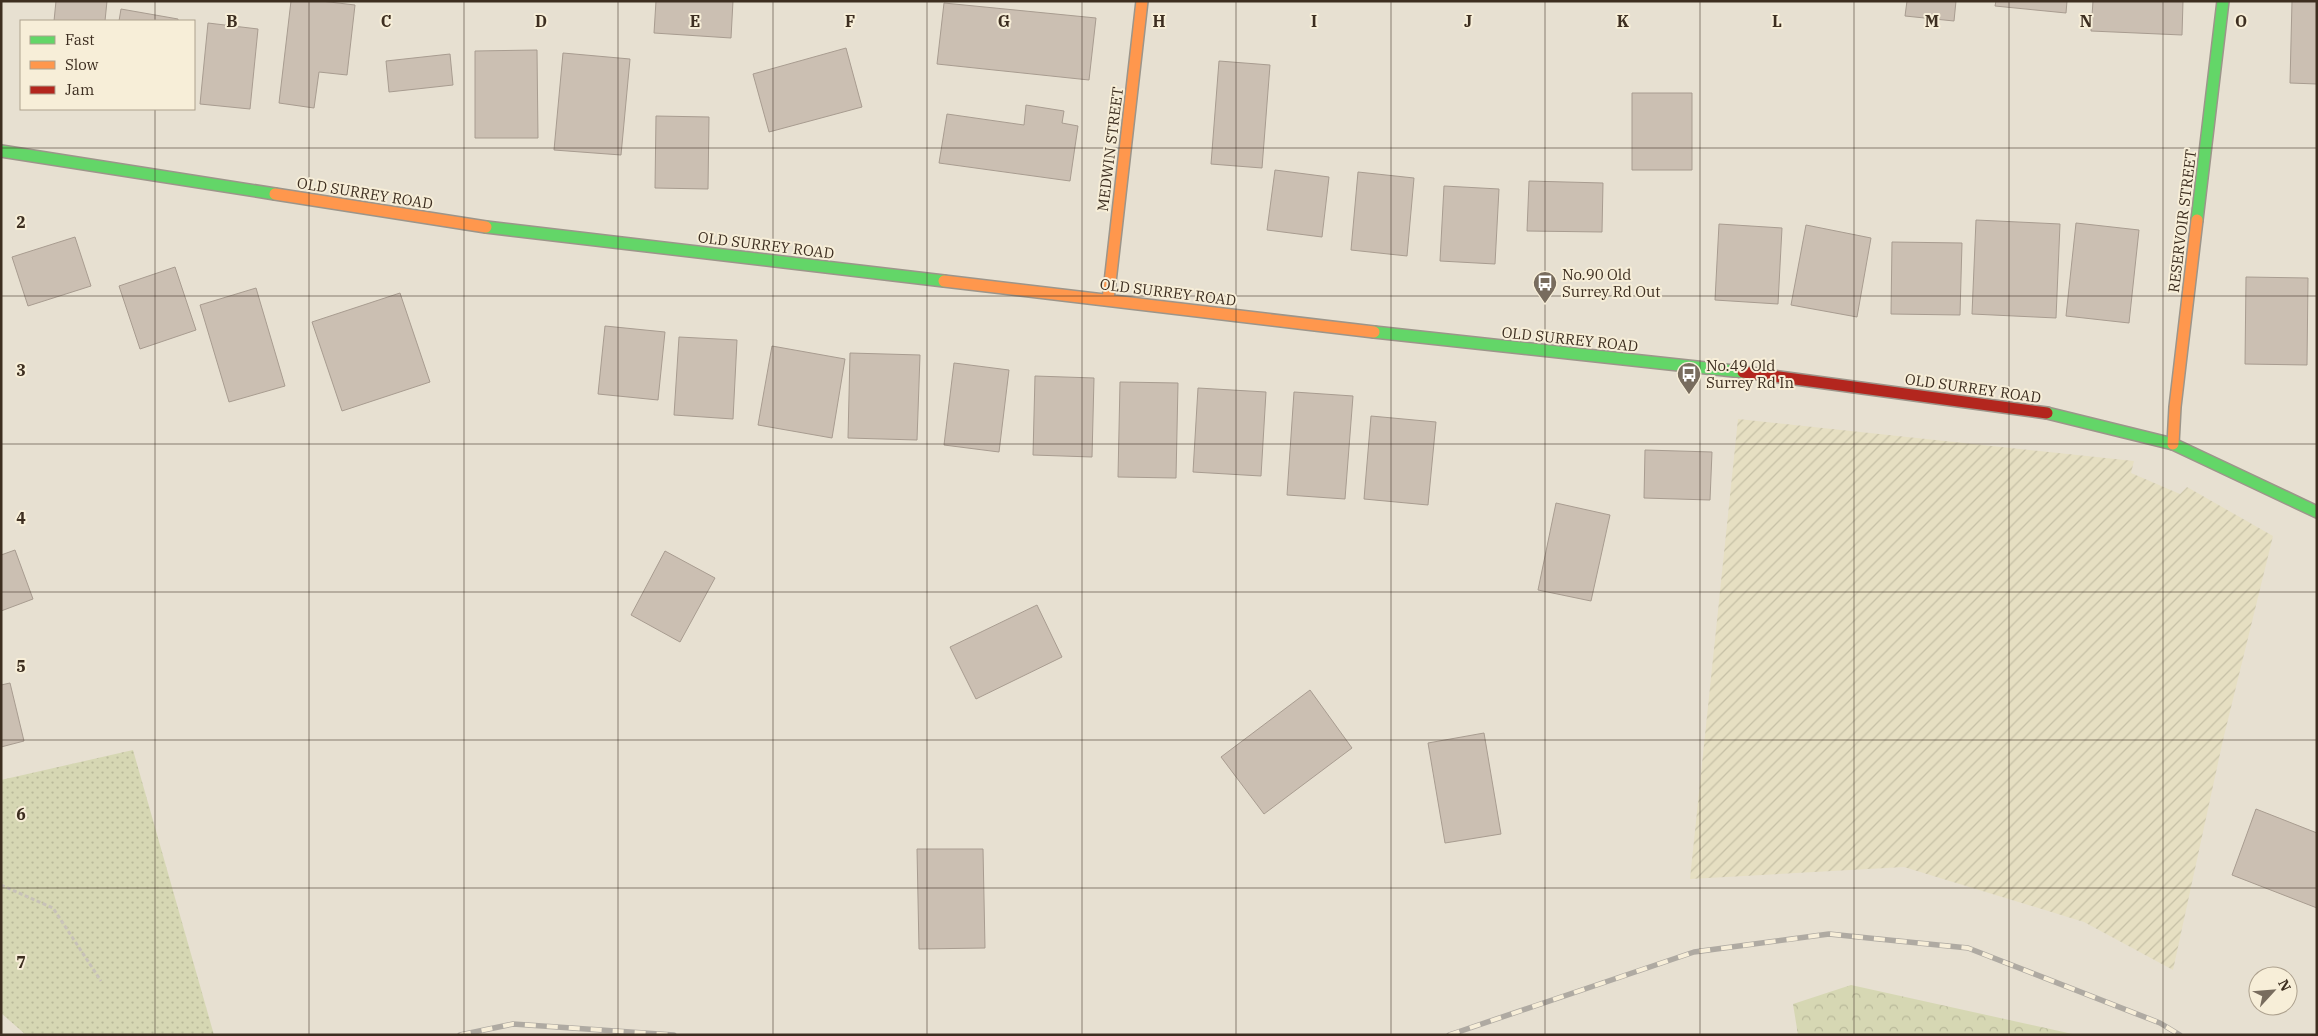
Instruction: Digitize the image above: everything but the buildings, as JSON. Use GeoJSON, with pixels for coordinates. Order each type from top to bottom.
{"type":"FeatureCollection","features":[{"type":"Feature","properties":{"kind":"main road","name":"MEDWIN STREET"},"geometry":{"type":"LineString","coordinates":[[1108,300],[1142,1]]}},
{"type":"Feature","properties":{"kind":"main road","name":"RESERVOIR STREET"},"geometry":{"type":"LineString","coordinates":[[2173,444],[2175,407],[2223,1]]}},
{"type":"Feature","properties":{"kind":"main road","name":"OLD SURREY ROAD"},"geometry":{"type":"LineString","coordinates":[[1,152],[513,231],[1485,345],[1740,372],[2059,415],[2173,444],[2317,512]]}},
{"type":"Feature","properties":{"kind":"path"},"geometry":{"type":"LineString","coordinates":[[1,885],[53,908],[101,981]]}},
{"type":"Feature","properties":{"kind":"shaded area"},"geometry":{"type":"Polygon","coordinates":[[[1738,419],[2134,461],[2131,473],[2180,494],[2187,487],[2273,536],[2223,740],[2173,970],[2084,922],[1904,867],[1690,879],[1738,419]]]}},
{"type":"Feature","properties":{"kind":"green space"},"geometry":{"type":"Polygon","coordinates":[[[133,750],[214,1035],[26,1035],[1,1013],[1,780],[133,750]]]}},
{"type":"Feature","properties":{"kind":"green space"},"geometry":{"type":"Polygon","coordinates":[[[1851,985],[2077,1035],[1798,1035],[1793,1004],[1851,985]]]}},
{"type":"Feature","properties":{"kind":"railway"},"geometry":{"type":"LineString","coordinates":[[1449,1035],[1694,952],[1829,934],[1968,948],[2160,1023],[2180,1035]]}},
{"type":"Feature","properties":{"kind":"railway"},"geometry":{"type":"LineString","coordinates":[[460,1035],[513,1024],[674,1035]]}},
{"type":"Feature","properties":{"kind":"traffic: fast"},"geometry":{"type":"LineString","coordinates":[[2197,220],[2223,1]]}},
{"type":"Feature","properties":{"kind":"traffic: fast"},"geometry":{"type":"LineString","coordinates":[[1,151],[275,194]]}},
{"type":"Feature","properties":{"kind":"traffic: fast"},"geometry":{"type":"LineString","coordinates":[[486,227],[944,281]]}},
{"type":"Feature","properties":{"kind":"traffic: fast"},"geometry":{"type":"LineString","coordinates":[[1374,332],[1743,372]]}},
{"type":"Feature","properties":{"kind":"traffic: fast"},"geometry":{"type":"LineString","coordinates":[[2047,413],[2173,444],[2317,512]]}},
{"type":"Feature","properties":{"kind":"traffic: slow"},"geometry":{"type":"LineString","coordinates":[[1108,300],[1142,1]]}},
{"type":"Feature","properties":{"kind":"traffic: slow"},"geometry":{"type":"LineString","coordinates":[[275,194],[486,227]]}},
{"type":"Feature","properties":{"kind":"traffic: slow"},"geometry":{"type":"LineString","coordinates":[[2173,444],[2175,407],[2197,220]]}},
{"type":"Feature","properties":{"kind":"traffic: slow"},"geometry":{"type":"LineString","coordinates":[[944,281],[1374,332]]}},
{"type":"Feature","properties":{"kind":"traffic: jam"},"geometry":{"type":"LineString","coordinates":[[1743,372],[2047,413]]}},
{"type":"Feature","properties":{"kind":"place","name":"No.90 Old Surrey Rd Out"},"geometry":{"type":"Point","coordinates":[1545,304]}},
{"type":"Feature","properties":{"kind":"place","name":"No.49 Old Surrey Rd In"},"geometry":{"type":"Point","coordinates":[1689,395]}}]}
